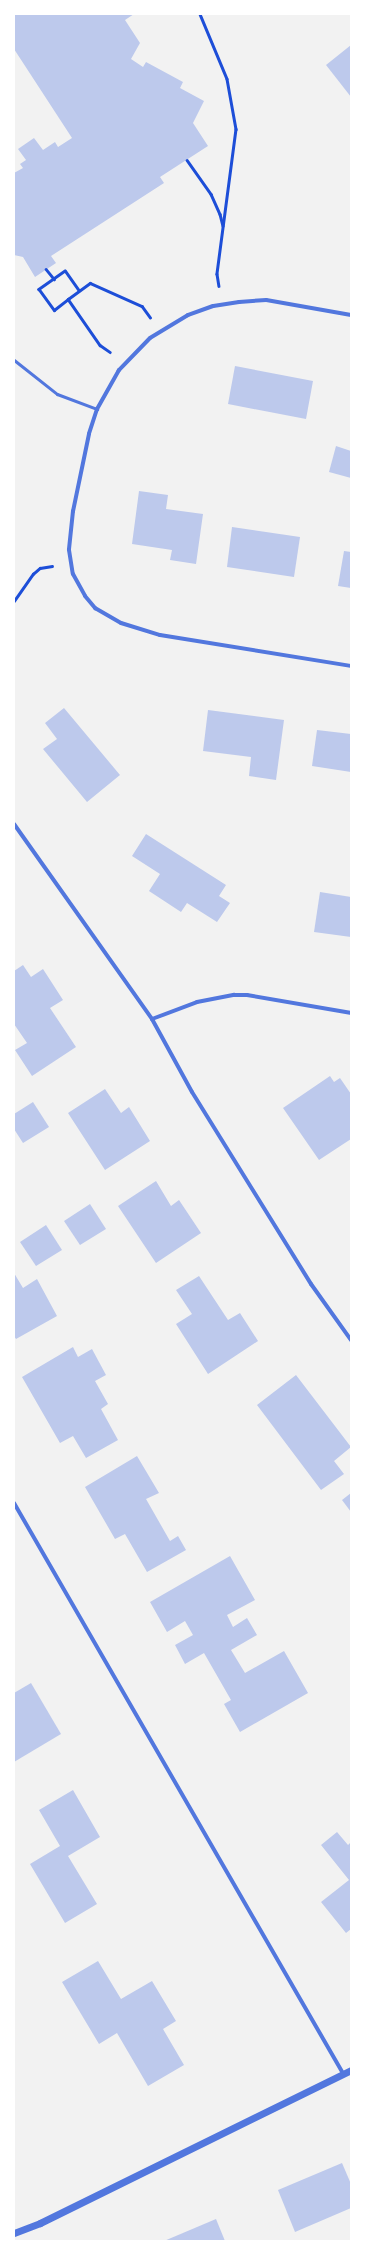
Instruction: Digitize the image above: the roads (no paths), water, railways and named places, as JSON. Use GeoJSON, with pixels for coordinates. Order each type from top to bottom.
{"type":"FeatureCollection","features":[{"type":"Feature","properties":{"kind":"street"},"geometry":{"type":"LineString","coordinates":[[351,315],[266,300],[222,304],[188,315],[160,331],[137,350],[125,363],[109,384],[97,408],[89,434],[73,511],[70,536],[70,561],[78,586],[96,608],[128,625],[160,635],[351,666]]}},
{"type":"Feature","properties":{"kind":"street"},"geometry":{"type":"LineString","coordinates":[[14,824],[152,1019],[192,1092],[310,1284],[351,1340]]}},
{"type":"Feature","properties":{"kind":"street"},"geometry":{"type":"LineString","coordinates":[[152,1019],[197,1002],[234,995],[247,995],[351,1013]]}},
{"type":"Feature","properties":{"kind":"street"},"geometry":{"type":"LineString","coordinates":[[14,1503],[344,2075]]}},
{"type":"Feature","properties":{"kind":"street"},"geometry":{"type":"LineString","coordinates":[[14,2233],[40,2222],[344,2075],[351,2070]]}},
{"type":"Feature","properties":{"kind":"lane"},"geometry":{"type":"LineString","coordinates":[[14,360],[57,394],[97,408]]}}]}
